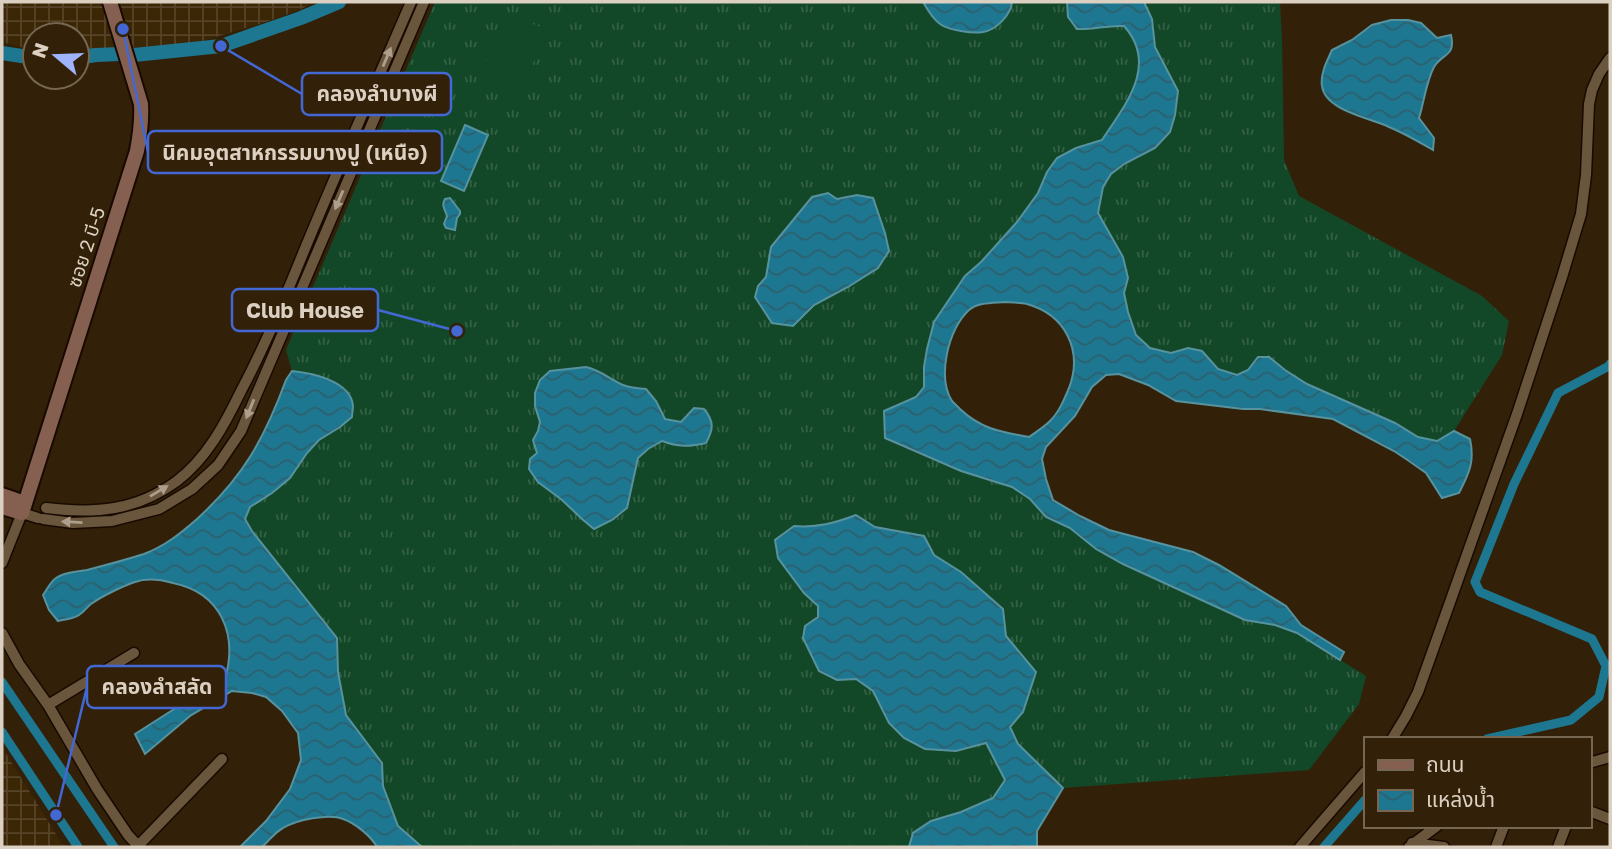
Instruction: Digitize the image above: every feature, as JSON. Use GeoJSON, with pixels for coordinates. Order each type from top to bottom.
{"type":"FeatureCollection","features":[{"type":"Feature","properties":{"kind":"street","name":"ซอย 2 บี-5"},"geometry":{"type":"LineString","coordinates":[[24,508],[141,134],[141,104],[110,2]]}},
{"type":"Feature","properties":{"kind":"street"},"geometry":{"type":"LineString","coordinates":[[42,513],[109,510],[147,499],[178,480],[202,457],[223,427],[260,355],[411,2]]}},
{"type":"Feature","properties":{"kind":"street"},"geometry":{"type":"LineString","coordinates":[[2,507],[24,508],[73,523],[112,521],[159,509],[192,489],[218,465],[242,431],[424,2]]}},
{"type":"Feature","properties":{"kind":"street"},"geometry":{"type":"LineString","coordinates":[[1393,737],[1418,692],[1517,414],[1562,277],[1581,214],[1592,90],[1610,58]]}},
{"type":"Feature","properties":{"kind":"street"},"geometry":{"type":"LineString","coordinates":[[2,495],[24,508]]}},
{"type":"Feature","properties":{"kind":"street"},"geometry":{"type":"LineString","coordinates":[[2,564],[24,508]]}},
{"type":"Feature","properties":{"kind":"street"},"geometry":{"type":"LineString","coordinates":[[2,633],[97,789],[128,835],[139,846],[222,759]]}},
{"type":"Feature","properties":{"kind":"street"},"geometry":{"type":"LineString","coordinates":[[48,705],[134,653]]}},
{"type":"Feature","properties":{"kind":"street"},"geometry":{"type":"LineString","coordinates":[[1591,764],[1610,757]]}},
{"type":"Feature","properties":{"kind":"street"},"geometry":{"type":"LineString","coordinates":[[1300,847],[1364,773]]}},
{"type":"Feature","properties":{"kind":"street"},"geometry":{"type":"LineString","coordinates":[[1591,812],[1610,819]]}},
{"type":"Feature","properties":{"kind":"street"},"geometry":{"type":"LineString","coordinates":[[1411,845],[1434,828]]}},
{"type":"Feature","properties":{"kind":"street"},"geometry":{"type":"LineString","coordinates":[[1496,847],[1503,828]]}},
{"type":"Feature","properties":{"kind":"street"},"geometry":{"type":"LineString","coordinates":[[1558,847],[1565,828]]}},
{"type":"Feature","properties":{"kind":"street"},"geometry":{"type":"LineString","coordinates":[[1411,845],[1444,847]]}},
{"type":"Feature","properties":{"kind":"shaded area"},"geometry":{"type":"Polygon","coordinates":[[[2,2],[315,2],[263,23],[192,44],[91,51],[91,21],[21,21],[21,47],[2,42],[2,2]]]}},
{"type":"Feature","properties":{"kind":"shaded area"},"geometry":{"type":"Polygon","coordinates":[[[2,747],[64,847],[2,847],[2,747]]]}},
{"type":"Feature","properties":{"kind":"green space"},"geometry":{"type":"Polygon","coordinates":[[[435,2],[923,2],[925,6],[1011,9],[1012,2],[1067,2],[1068,17],[1090,30],[1108,25],[1124,26],[1134,41],[1139,56],[1135,85],[1128,99],[1102,141],[1076,148],[1047,172],[1038,193],[1017,222],[965,276],[934,322],[924,367],[924,387],[916,397],[894,405],[885,438],[961,471],[1012,487],[1030,499],[1046,517],[1070,528],[1096,549],[1123,564],[1245,620],[1275,625],[1297,633],[1366,676],[1359,704],[1309,770],[1063,788],[1018,744],[1010,727],[1023,712],[1036,672],[1006,636],[1002,609],[961,572],[905,532],[875,527],[856,515],[825,524],[794,526],[775,540],[778,558],[804,593],[818,606],[818,617],[805,626],[837,680],[856,679],[873,691],[889,723],[956,751],[986,743],[1005,781],[993,798],[931,821],[913,833],[909,847],[422,847],[398,826],[383,786],[382,763],[346,715],[338,672],[337,638],[252,531],[245,518],[250,507],[290,478],[319,440],[352,417],[310,373],[292,371],[286,350],[435,2]]]}},
{"type":"Feature","properties":{"kind":"green space"},"geometry":{"type":"Polygon","coordinates":[[[1144,2],[1280,2],[1284,160],[1299,196],[1482,296],[1509,321],[1502,355],[1454,431],[1437,441],[1418,437],[1395,423],[1307,384],[1269,357],[1258,357],[1248,370],[1237,375],[1218,369],[1202,351],[1188,348],[1172,353],[1150,348],[1136,335],[1124,293],[1128,278],[1097,213],[1103,187],[1111,174],[1124,164],[1139,158],[1164,65],[1155,47],[1152,19],[1144,2]]]}},
{"type":"Feature","properties":{"kind":"green space"},"geometry":{"type":"Polygon","coordinates":[[[506,13],[547,30],[522,90],[481,73],[506,13]]]}},
{"type":"Feature","properties":{"kind":"water"},"geometry":{"type":"Polygon","coordinates":[[[923,2],[1012,2],[1002,21],[988,31],[979,32],[961,31],[940,24],[923,2]]]}},
{"type":"Feature","properties":{"kind":"water"},"geometry":{"type":"Polygon","coordinates":[[[1067,2],[1144,2],[1152,19],[1155,47],[1178,91],[1170,132],[1155,148],[1111,174],[1103,187],[1098,213],[1123,257],[1128,278],[1124,293],[1136,335],[1150,348],[1171,353],[1188,348],[1202,351],[1218,369],[1237,375],[1248,370],[1258,357],[1269,357],[1307,384],[1395,423],[1418,437],[1437,441],[1454,431],[1470,439],[1471,461],[1463,486],[1459,493],[1442,498],[1426,473],[1394,451],[1333,419],[1176,401],[1148,385],[1119,374],[1106,375],[1092,387],[1075,416],[1046,447],[1042,459],[1053,500],[1109,530],[1193,552],[1219,565],[1286,606],[1301,625],[1344,652],[1340,660],[1297,633],[1275,625],[1245,620],[1123,564],[1096,549],[1070,528],[1046,517],[1030,499],[1012,487],[961,471],[885,438],[884,411],[916,397],[924,387],[924,367],[934,322],[965,276],[1017,222],[1038,193],[1047,172],[1057,158],[1076,148],[1102,140],[1135,84],[1139,55],[1124,26],[1077,29],[1068,17],[1067,2]],[[1008,302],[977,306],[962,318],[950,341],[945,379],[952,401],[968,416],[992,429],[1029,437],[1050,421],[1063,401],[1073,374],[1072,348],[1061,326],[1041,309],[1008,302]]]}},
{"type":"Feature","properties":{"kind":"water"},"geometry":{"type":"Polygon","coordinates":[[[1391,20],[1421,23],[1437,38],[1451,35],[1452,47],[1431,73],[1419,118],[1434,138],[1433,150],[1395,129],[1340,108],[1325,95],[1322,86],[1323,72],[1332,50],[1352,40],[1372,25],[1391,20]]]}},
{"type":"Feature","properties":{"kind":"water"},"geometry":{"type":"Polygon","coordinates":[[[465,125],[488,135],[464,191],[441,181],[465,125]]]}},
{"type":"Feature","properties":{"kind":"water"},"geometry":{"type":"Polygon","coordinates":[[[828,193],[837,199],[857,195],[873,198],[889,251],[878,268],[814,305],[793,326],[772,323],[755,297],[758,286],[766,277],[771,247],[812,197],[828,193]]]}},
{"type":"Feature","properties":{"kind":"water"},"geometry":{"type":"Polygon","coordinates":[[[450,198],[460,211],[455,230],[446,228],[444,224],[447,216],[443,204],[445,199],[450,198]]]}},
{"type":"Feature","properties":{"kind":"water"},"geometry":{"type":"Polygon","coordinates":[[[586,367],[626,386],[646,389],[665,419],[681,422],[694,408],[704,409],[712,426],[706,443],[684,446],[662,441],[648,449],[638,458],[627,508],[594,529],[538,482],[529,469],[530,459],[537,453],[533,440],[540,422],[535,406],[535,393],[540,380],[550,371],[586,367]]]}},
{"type":"Feature","properties":{"kind":"water"},"geometry":{"type":"Polygon","coordinates":[[[292,371],[320,376],[338,384],[351,397],[352,417],[319,440],[290,478],[250,507],[245,519],[337,638],[338,672],[346,715],[382,763],[383,786],[398,826],[422,847],[377,847],[367,834],[353,824],[330,817],[313,818],[289,825],[277,832],[262,847],[240,847],[266,821],[290,789],[301,760],[298,733],[282,711],[266,697],[232,691],[190,716],[145,754],[135,734],[225,679],[229,646],[227,631],[214,606],[190,588],[164,581],[144,580],[107,595],[77,616],[58,621],[49,610],[43,595],[59,576],[144,554],[172,539],[197,519],[228,487],[251,456],[292,371]]]}},
{"type":"Feature","properties":{"kind":"water"},"geometry":{"type":"Polygon","coordinates":[[[856,515],[875,527],[924,536],[934,555],[961,572],[1003,609],[1006,636],[1036,672],[1023,712],[1010,727],[1018,744],[1063,788],[1037,831],[1037,847],[909,847],[913,833],[931,821],[993,798],[1005,780],[986,743],[956,751],[925,749],[904,738],[889,723],[873,691],[856,679],[837,680],[819,671],[803,638],[805,626],[818,617],[818,606],[804,593],[778,558],[775,540],[794,526],[825,524],[856,515]]]}},
{"type":"Feature","properties":{"kind":"waterway"},"geometry":{"type":"LineString","coordinates":[[134,55],[221,46],[339,2]]}},
{"type":"Feature","properties":{"kind":"waterway"},"geometry":{"type":"LineString","coordinates":[[2,53],[21,56]]}},
{"type":"Feature","properties":{"kind":"waterway"},"geometry":{"type":"LineString","coordinates":[[91,56],[120,54]]}},
{"type":"Feature","properties":{"kind":"waterway"},"geometry":{"type":"LineString","coordinates":[[1496,737],[1571,720],[1599,697],[1606,666],[1592,639],[1480,592],[1475,582],[1514,484],[1558,393],[1610,364]]}},
{"type":"Feature","properties":{"kind":"waterway"},"geometry":{"type":"LineString","coordinates":[[2,682],[114,847]]}},
{"type":"Feature","properties":{"kind":"waterway"},"geometry":{"type":"LineString","coordinates":[[2,732],[78,847]]}},
{"type":"Feature","properties":{"kind":"waterway"},"geometry":{"type":"LineString","coordinates":[[1324,847],[1364,801]]}},
{"type":"Feature","properties":{"kind":"place","name":"นิคมอุตสาหกรรมบางปู (เหนือ)"},"geometry":{"type":"Point","coordinates":[123,29]}},
{"type":"Feature","properties":{"kind":"place","name":"คลองลำบางผี"},"geometry":{"type":"Point","coordinates":[221,46]}},
{"type":"Feature","properties":{"kind":"place","name":"Club House"},"geometry":{"type":"Point","coordinates":[457,331]}},
{"type":"Feature","properties":{"kind":"place","name":"คลองลำสลัด"},"geometry":{"type":"Point","coordinates":[56,815]}}]}
